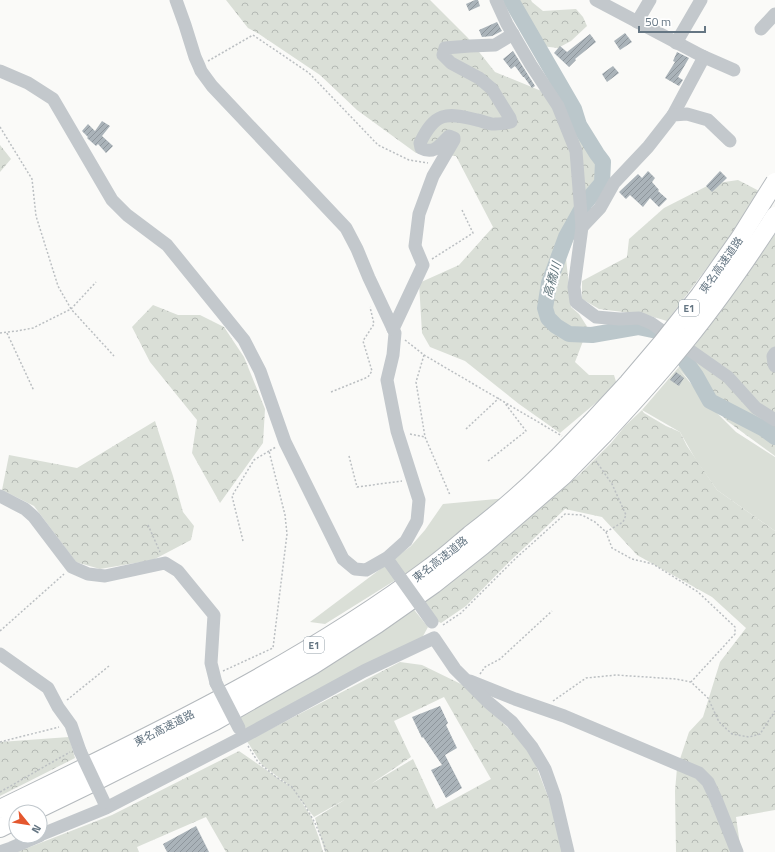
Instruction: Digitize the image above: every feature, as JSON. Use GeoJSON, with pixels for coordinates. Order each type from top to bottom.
{"type":"FeatureCollection","features":[{"type":"Feature","properties":{"kind":"highway","name":"東名高速道路"},"geometry":{"type":"LineString","coordinates":[[48,804],[215,721],[313,665],[377,624],[434,584],[482,546],[563,476],[657,349],[700,295],[740,238],[775,182]]}},
{"type":"Feature","properties":{"kind":"highway","name":"東名高速道路"},"geometry":{"type":"LineString","coordinates":[[0,809],[136,743],[208,706],[304,651],[368,611],[431,567],[497,513],[544,471],[642,393],[680,348],[712,306],[753,250],[775,216]]}},
{"type":"Feature","properties":{"kind":"street"},"geometry":{"type":"LineString","coordinates":[[176,0],[201,71],[212,86],[346,228],[394,331]]}},
{"type":"Feature","properties":{"kind":"street"},"geometry":{"type":"LineString","coordinates":[[496,0],[531,65],[558,106],[576,151],[582,227],[574,287],[576,302],[596,317],[620,319],[639,318],[651,323],[728,377],[756,408],[775,420]]}},
{"type":"Feature","properties":{"kind":"street"},"geometry":{"type":"LineString","coordinates":[[596,0],[676,43],[734,70]]}},
{"type":"Feature","properties":{"kind":"street"},"geometry":{"type":"LineString","coordinates":[[637,22],[650,0]]}},
{"type":"Feature","properties":{"kind":"street"},"geometry":{"type":"LineString","coordinates":[[676,43],[701,0]]}},
{"type":"Feature","properties":{"kind":"street"},"geometry":{"type":"LineString","coordinates":[[761,29],[775,14]]}},
{"type":"Feature","properties":{"kind":"street"},"geometry":{"type":"LineString","coordinates":[[0,71],[28,83],[53,99],[112,200],[127,215],[167,245],[241,337],[260,371],[285,442],[343,559],[355,569],[366,570],[388,560],[406,541],[417,521],[419,500],[397,431],[387,380],[393,355],[394,331],[423,265],[415,246],[419,214],[433,176],[454,138],[448,136],[436,150],[426,151],[421,148],[420,143],[426,130],[436,119],[446,116],[463,116],[494,125],[511,122],[492,89],[479,78],[451,63],[443,55],[445,48],[495,45],[513,34]]}},
{"type":"Feature","properties":{"kind":"street"},"geometry":{"type":"LineString","coordinates":[[582,227],[600,208],[614,183],[648,147],[673,115],[704,57],[702,56]]}},
{"type":"Feature","properties":{"kind":"street"},"geometry":{"type":"LineString","coordinates":[[673,115],[687,114],[708,120],[730,141]]}},
{"type":"Feature","properties":{"kind":"street"},"geometry":{"type":"LineString","coordinates":[[775,353],[773,356],[775,366]]}},
{"type":"Feature","properties":{"kind":"street"},"geometry":{"type":"LineString","coordinates":[[0,496],[25,509],[34,517],[72,567],[88,574],[106,576],[165,563],[178,571],[214,615],[211,663],[215,680],[241,733]]}},
{"type":"Feature","properties":{"kind":"street"},"geometry":{"type":"LineString","coordinates":[[388,560],[434,630],[455,669],[470,681],[488,702],[512,722],[532,746],[545,769],[555,797],[568,852]]}},
{"type":"Feature","properties":{"kind":"street"},"geometry":{"type":"LineString","coordinates":[[48,832],[105,805],[241,733],[364,671],[434,630]]}},
{"type":"Feature","properties":{"kind":"street"},"geometry":{"type":"LineString","coordinates":[[0,654],[48,688],[58,707],[71,725],[79,749],[105,805]]}},
{"type":"Feature","properties":{"kind":"street"},"geometry":{"type":"LineString","coordinates":[[470,681],[564,716],[699,772],[708,782],[737,852]]}},
{"type":"Feature","properties":{"kind":"street"},"geometry":{"type":"LineString","coordinates":[[0,852],[20,844]]}},
{"type":"Feature","properties":{"kind":"path"},"geometry":{"type":"LineString","coordinates":[[199,66],[253,35],[309,73],[378,145],[409,160],[440,165]]}},
{"type":"Feature","properties":{"kind":"path"},"geometry":{"type":"LineString","coordinates":[[0,127],[32,179],[36,216],[58,286],[71,309],[114,356]]}},
{"type":"Feature","properties":{"kind":"path"},"geometry":{"type":"LineString","coordinates":[[423,265],[473,233],[462,210]]}},
{"type":"Feature","properties":{"kind":"path"},"geometry":{"type":"LineString","coordinates":[[0,333],[33,328],[71,309],[96,282]]}},
{"type":"Feature","properties":{"kind":"path"},"geometry":{"type":"LineString","coordinates":[[331,392],[368,377],[372,371],[363,341],[374,324],[369,304]]}},
{"type":"Feature","properties":{"kind":"path"},"geometry":{"type":"LineString","coordinates":[[394,331],[424,355],[564,437]]}},
{"type":"Feature","properties":{"kind":"path"},"geometry":{"type":"LineString","coordinates":[[7,332],[34,391]]}},
{"type":"Feature","properties":{"kind":"path"},"geometry":{"type":"LineString","coordinates":[[424,355],[416,382],[425,437],[450,495]]}},
{"type":"Feature","properties":{"kind":"path"},"geometry":{"type":"LineString","coordinates":[[466,429],[499,398]]}},
{"type":"Feature","properties":{"kind":"path"},"geometry":{"type":"LineString","coordinates":[[488,461],[526,431],[503,401]]}},
{"type":"Feature","properties":{"kind":"path"},"geometry":{"type":"LineString","coordinates":[[397,431],[425,437]]}},
{"type":"Feature","properties":{"kind":"path"},"geometry":{"type":"LineString","coordinates":[[243,541],[232,496],[254,460],[285,442]]}},
{"type":"Feature","properties":{"kind":"path"},"geometry":{"type":"LineString","coordinates":[[215,680],[273,648],[287,534],[285,515],[269,451]]}},
{"type":"Feature","properties":{"kind":"path"},"geometry":{"type":"LineString","coordinates":[[348,456],[357,487],[412,480]]}},
{"type":"Feature","properties":{"kind":"path"},"geometry":{"type":"LineString","coordinates":[[595,460],[612,484],[626,515],[623,522],[606,532]]}},
{"type":"Feature","properties":{"kind":"path"},"geometry":{"type":"LineString","coordinates":[[434,630],[461,613],[515,558],[566,514],[582,515],[595,522],[606,532],[612,548],[632,559],[654,564],[698,592],[735,627],[735,634],[691,682]]}},
{"type":"Feature","properties":{"kind":"path"},"geometry":{"type":"LineString","coordinates":[[148,525],[165,563]]}},
{"type":"Feature","properties":{"kind":"path"},"geometry":{"type":"LineString","coordinates":[[0,631],[72,567]]}},
{"type":"Feature","properties":{"kind":"path"},"geometry":{"type":"LineString","coordinates":[[470,681],[485,667],[500,659],[552,611]]}},
{"type":"Feature","properties":{"kind":"path"},"geometry":{"type":"LineString","coordinates":[[58,707],[109,666]]}},
{"type":"Feature","properties":{"kind":"path"},"geometry":{"type":"LineString","coordinates":[[543,708],[586,678],[616,676],[676,679],[691,682],[708,698],[719,722],[732,734],[749,737],[760,734],[775,711]]}},
{"type":"Feature","properties":{"kind":"path"},"geometry":{"type":"LineString","coordinates":[[0,742],[71,725]]}},
{"type":"Feature","properties":{"kind":"path"},"geometry":{"type":"LineString","coordinates":[[241,733],[258,762],[276,777],[292,787],[314,822],[326,852]]}},
{"type":"Feature","properties":{"kind":"path"},"geometry":{"type":"LineString","coordinates":[[0,792],[79,749]]}},
{"type":"Feature","properties":{"kind":"green space"},"geometry":{"type":"Polygon","coordinates":[[[226,0],[430,0],[468,38],[495,72],[563,98],[602,170],[566,258],[571,307],[579,314],[588,328],[575,362],[589,375],[614,375],[617,385],[560,433],[519,404],[465,361],[430,347],[422,333],[419,283],[459,265],[493,227],[456,156],[416,153],[357,110],[320,75],[248,28],[226,0]]]}},
{"type":"Feature","properties":{"kind":"green space"},"geometry":{"type":"Polygon","coordinates":[[[508,0],[531,0],[543,11],[576,9],[583,17],[587,26],[571,41],[558,48],[541,46],[510,5],[508,0]]]}},
{"type":"Feature","properties":{"kind":"green space"},"geometry":{"type":"Polygon","coordinates":[[[0,145],[11,159],[0,172],[0,145]]]}},
{"type":"Feature","properties":{"kind":"green space"},"geometry":{"type":"Polygon","coordinates":[[[738,180],[763,193],[667,321],[647,315],[599,309],[582,299],[582,281],[627,257],[629,239],[664,208],[711,184],[738,180]]]}},
{"type":"Feature","properties":{"kind":"green space"},"geometry":{"type":"Polygon","coordinates":[[[775,234],[775,456],[727,421],[678,368],[775,234]]]}},
{"type":"Feature","properties":{"kind":"green space"},"geometry":{"type":"Polygon","coordinates":[[[153,305],[178,315],[200,315],[224,327],[244,357],[265,409],[263,443],[220,503],[192,453],[197,420],[150,362],[132,327],[153,305]]]}},
{"type":"Feature","properties":{"kind":"green space"},"geometry":{"type":"Polygon","coordinates":[[[678,368],[708,404],[736,432],[775,457],[775,531],[717,490],[696,460],[680,432],[642,410],[678,368]]]}},
{"type":"Feature","properties":{"kind":"green space"},"geometry":{"type":"Polygon","coordinates":[[[642,410],[644,413],[666,426],[680,432],[687,446],[717,490],[775,531],[775,810],[736,817],[741,852],[676,852],[675,791],[677,768],[689,732],[703,717],[720,662],[746,628],[712,597],[637,555],[602,517],[565,509],[506,565],[466,606],[441,623],[437,621],[423,600],[466,571],[580,474],[642,410]]]}},
{"type":"Feature","properties":{"kind":"green space"},"geometry":{"type":"Polygon","coordinates":[[[155,421],[183,512],[194,526],[191,540],[153,560],[100,569],[76,562],[34,506],[2,490],[9,455],[77,468],[155,421]]]}},
{"type":"Feature","properties":{"kind":"green space"},"geometry":{"type":"Polygon","coordinates":[[[507,498],[410,571],[325,624],[310,622],[411,546],[425,530],[443,504],[507,498]]]}},
{"type":"Feature","properties":{"kind":"green space"},"geometry":{"type":"Polygon","coordinates":[[[411,606],[428,627],[422,638],[246,731],[236,711],[411,606]]]}},
{"type":"Feature","properties":{"kind":"green space"},"geometry":{"type":"Polygon","coordinates":[[[400,662],[422,665],[463,685],[529,748],[554,812],[562,852],[325,852],[315,818],[346,799],[314,817],[298,797],[311,816],[323,852],[226,852],[206,817],[137,847],[139,852],[17,852],[38,844],[48,844],[48,840],[112,815],[239,751],[291,787],[262,765],[247,741],[400,662]],[[444,697],[394,721],[411,757],[371,784],[413,759],[436,809],[491,779],[444,697]]]}},
{"type":"Feature","properties":{"kind":"green space"},"geometry":{"type":"Polygon","coordinates":[[[69,737],[75,758],[0,796],[0,742],[69,737]]]}},
{"type":"Feature","properties":{"kind":"building"},"geometry":{"type":"Polygon","coordinates":[[[478,0],[480,6],[469,11],[466,4],[478,0]]]}},
{"type":"Feature","properties":{"kind":"building"},"geometry":{"type":"Polygon","coordinates":[[[497,22],[502,31],[492,36],[482,37],[479,30],[497,22]]]}},
{"type":"Feature","properties":{"kind":"building"},"geometry":{"type":"Polygon","coordinates":[[[625,33],[632,42],[620,50],[614,41],[625,33]]]}},
{"type":"Feature","properties":{"kind":"building"},"geometry":{"type":"Polygon","coordinates":[[[590,34],[596,42],[575,59],[576,60],[569,67],[554,53],[560,46],[567,52],[590,34]]]}},
{"type":"Feature","properties":{"kind":"building"},"geometry":{"type":"Polygon","coordinates":[[[513,51],[535,86],[532,88],[515,66],[511,69],[503,59],[513,51]]]}},
{"type":"Feature","properties":{"kind":"building"},"geometry":{"type":"Polygon","coordinates":[[[677,52],[689,58],[678,77],[683,80],[679,86],[665,78],[675,62],[673,61],[677,52]]]}},
{"type":"Feature","properties":{"kind":"building"},"geometry":{"type":"Polygon","coordinates":[[[613,66],[619,73],[607,82],[602,74],[613,66]]]}},
{"type":"Feature","properties":{"kind":"building"},"geometry":{"type":"Polygon","coordinates":[[[102,121],[110,126],[102,136],[113,146],[106,153],[98,144],[96,146],[87,138],[88,137],[82,131],[88,124],[95,131],[102,121]]]}},
{"type":"Feature","properties":{"kind":"building"},"geometry":{"type":"Polygon","coordinates":[[[648,171],[655,178],[652,182],[659,190],[658,191],[667,199],[659,207],[650,198],[643,207],[630,195],[626,199],[619,192],[638,174],[642,178],[648,171]]]}},
{"type":"Feature","properties":{"kind":"building"},"geometry":{"type":"Polygon","coordinates":[[[720,171],[727,178],[712,192],[706,186],[720,171]]]}},
{"type":"Feature","properties":{"kind":"building"},"geometry":{"type":"Polygon","coordinates":[[[676,372],[684,378],[679,386],[670,380],[676,372]]]}},
{"type":"Feature","properties":{"kind":"building"},"geometry":{"type":"Polygon","coordinates":[[[440,706],[448,723],[446,725],[457,748],[445,755],[462,788],[446,798],[431,770],[442,765],[423,737],[422,738],[412,717],[440,706]]]}},
{"type":"Feature","properties":{"kind":"building"},"geometry":{"type":"Polygon","coordinates":[[[196,826],[209,852],[167,852],[163,844],[196,826]]]}},
{"type":"Feature","properties":{"kind":"waterway","name":"高橋川"},"geometry":{"type":"LineString","coordinates":[[511,0],[574,109],[579,125],[603,162],[602,183],[585,203],[566,237],[549,283],[545,308],[548,318],[556,326],[569,334],[592,335],[638,327],[657,331],[681,355],[696,376],[710,401],[764,429],[775,437]]}}]}
